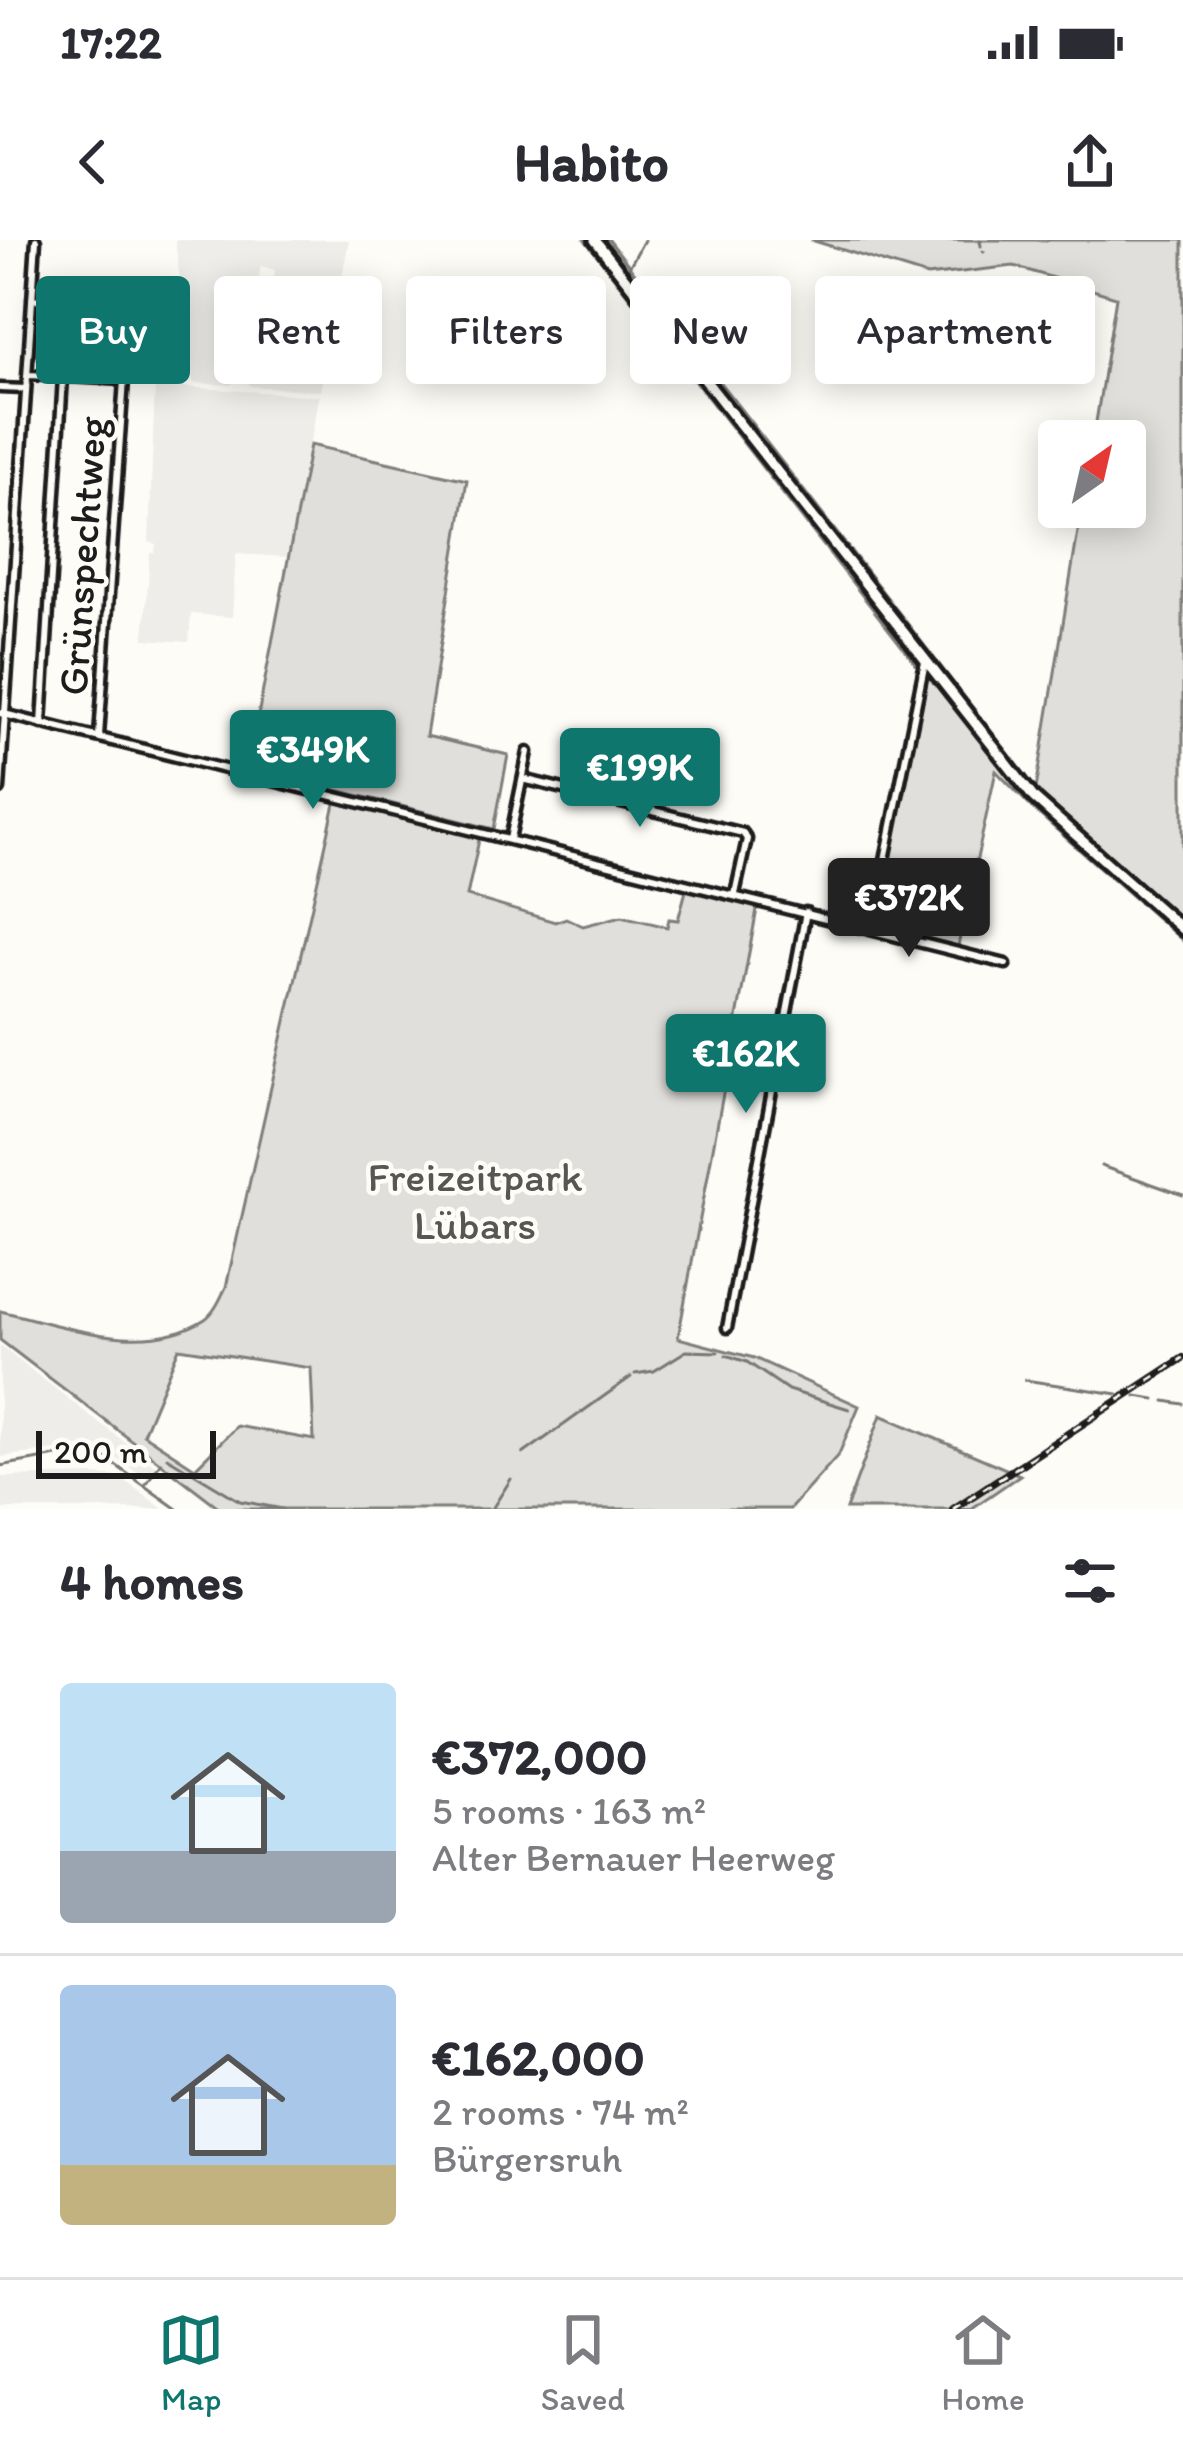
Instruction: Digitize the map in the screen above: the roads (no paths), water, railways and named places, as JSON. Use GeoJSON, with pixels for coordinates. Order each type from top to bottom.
{"type":"FeatureCollection","features":[{"type":"Feature","properties":{"kind":"street"},"geometry":{"type":"LineString","coordinates":[[0,789],[36,240]]}},
{"type":"Feature","properties":{"kind":"street"},"geometry":{"type":"LineString","coordinates":[[595,240],[1034,798],[1183,930]]}},
{"type":"Feature","properties":{"kind":"street"},"geometry":{"type":"LineString","coordinates":[[32,299],[36,299]]}},
{"type":"Feature","properties":{"kind":"street"},"geometry":{"type":"LineString","coordinates":[[27,375],[36,376]]}},
{"type":"Feature","properties":{"kind":"street"},"geometry":{"type":"LineString","coordinates":[[42,724],[63,384]]}},
{"type":"Feature","properties":{"kind":"street","name":"Grünspechtweg"},"geometry":{"type":"LineString","coordinates":[[99,736],[124,384]]}},
{"type":"Feature","properties":{"kind":"street"},"geometry":{"type":"LineString","coordinates":[[0,388],[26,389]]}},
{"type":"Feature","properties":{"kind":"street"},"geometry":{"type":"LineString","coordinates":[[871,928],[925,662]]}},
{"type":"Feature","properties":{"kind":"street"},"geometry":{"type":"LineString","coordinates":[[2,713],[1006,964]]}},
{"type":"Feature","properties":{"kind":"street"},"geometry":{"type":"LineString","coordinates":[[511,839],[527,752]]}},
{"type":"Feature","properties":{"kind":"street"},"geometry":{"type":"LineString","coordinates":[[524,779],[743,832],[747,839],[734,894]]}},
{"type":"Feature","properties":{"kind":"street"},"geometry":{"type":"LineString","coordinates":[[727,1328],[806,912]]}},
{"type":"Feature","properties":{"kind":"waterway"},"geometry":{"type":"LineString","coordinates":[[628,269],[644,240]]}},
{"type":"Feature","properties":{"kind":"waterway"},"geometry":{"type":"LineString","coordinates":[[980,240],[981,246]]}},
{"type":"Feature","properties":{"kind":"waterway"},"geometry":{"type":"LineString","coordinates":[[1101,1166],[1183,1195]]}},
{"type":"Feature","properties":{"kind":"waterway"},"geometry":{"type":"LineString","coordinates":[[635,1374],[654,1371],[686,1351],[718,1352]]}},
{"type":"Feature","properties":{"kind":"waterway"},"geometry":{"type":"LineString","coordinates":[[726,1355],[747,1362],[788,1390],[849,1409]]}},
{"type":"Feature","properties":{"kind":"waterway"},"geometry":{"type":"LineString","coordinates":[[523,1454],[631,1377]]}},
{"type":"Feature","properties":{"kind":"waterway"},"geometry":{"type":"LineString","coordinates":[[1025,1380],[1118,1394]]}},
{"type":"Feature","properties":{"kind":"waterway"},"geometry":{"type":"LineString","coordinates":[[1136,1396],[1155,1399]]}},
{"type":"Feature","properties":{"kind":"waterway"},"geometry":{"type":"LineString","coordinates":[[1165,1401],[1183,1404]]}},
{"type":"Feature","properties":{"kind":"waterway"},"geometry":{"type":"LineString","coordinates":[[0,1466],[80,1452],[100,1454],[177,1509]]}},
{"type":"Feature","properties":{"kind":"waterway"},"geometry":{"type":"LineString","coordinates":[[167,1457],[240,1501],[283,1509]]}},
{"type":"Feature","properties":{"kind":"waterway"},"geometry":{"type":"LineString","coordinates":[[146,1484],[161,1462]]}},
{"type":"Feature","properties":{"kind":"waterway"},"geometry":{"type":"LineString","coordinates":[[492,1509],[511,1479]]}},
{"type":"Feature","properties":{"kind":"railway"},"geometry":{"type":"LineString","coordinates":[[953,1509],[1183,1358]]}},
{"type":"Feature","properties":{"kind":"park label","name":"Freizeitpark Lübars"},"geometry":{"type":"Point","coordinates":[475,1200]}}]}
